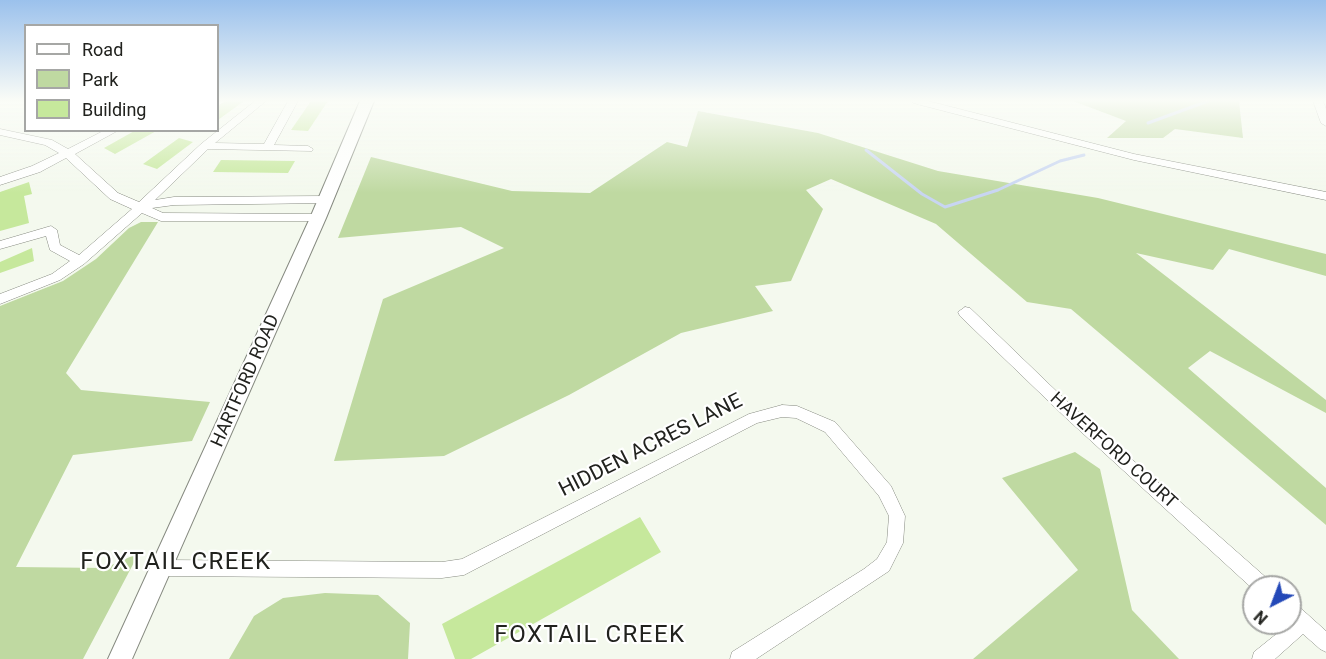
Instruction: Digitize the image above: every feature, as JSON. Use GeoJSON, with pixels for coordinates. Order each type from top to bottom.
{"type":"FeatureCollection","features":[{"type":"Feature","properties":{"kind":"main road","name":"HARTFORD ROAD"},"geometry":{"type":"LineString","coordinates":[[120,659],[163,568],[354,132]]}},
{"type":"Feature","properties":{"kind":"street"},"geometry":{"type":"LineString","coordinates":[[0,132],[37,138],[67,153],[114,196],[142,206],[161,217],[322,209]]}},
{"type":"Feature","properties":{"kind":"street"},"geometry":{"type":"LineString","coordinates":[[0,181],[110,132]]}},
{"type":"Feature","properties":{"kind":"street"},"geometry":{"type":"LineString","coordinates":[[0,299],[56,277],[80,261],[223,132]]}},
{"type":"Feature","properties":{"kind":"street"},"geometry":{"type":"LineString","coordinates":[[267,148],[276,132]]}},
{"type":"Feature","properties":{"kind":"street"},"geometry":{"type":"LineString","coordinates":[[1036,132],[1134,157],[1326,196]]}},
{"type":"Feature","properties":{"kind":"street"},"geometry":{"type":"LineString","coordinates":[[205,146],[308,149]]}},
{"type":"Feature","properties":{"kind":"street"},"geometry":{"type":"LineString","coordinates":[[142,206],[174,201],[322,209]]}},
{"type":"Feature","properties":{"kind":"street"},"geometry":{"type":"LineString","coordinates":[[0,245],[51,230],[54,247],[80,261]]}},
{"type":"Feature","properties":{"kind":"street","name":"HAVERFORD COURT"},"geometry":{"type":"LineString","coordinates":[[965,312],[1071,414],[1251,575]]}},
{"type":"Feature","properties":{"kind":"street","name":"HIDDEN ACRES LANE"},"geometry":{"type":"LineString","coordinates":[[163,568],[442,570],[464,567],[754,418],[782,411],[797,412],[819,420],[838,435],[885,491],[897,516],[896,543],[883,565],[739,659]]}},
{"type":"Feature","properties":{"kind":"street"},"geometry":{"type":"LineString","coordinates":[[1302,621],[1326,643]]}},
{"type":"Feature","properties":{"kind":"street"},"geometry":{"type":"LineString","coordinates":[[1261,659],[1281,635]]}},
{"type":"Feature","properties":{"kind":"green space"},"geometry":{"type":"Polygon","coordinates":[[[692,132],[811,132],[938,171],[1098,198],[1326,254],[1326,276],[1229,249],[1213,270],[1136,253],[1326,400],[1326,413],[1210,351],[1188,368],[1326,488],[1326,525],[1071,309],[1027,302],[936,224],[831,179],[806,190],[823,209],[791,281],[755,286],[773,311],[681,333],[569,395],[444,456],[334,461],[383,299],[504,248],[461,227],[338,238],[371,157],[512,191],[590,193],[667,142],[687,147],[692,132]]]}},
{"type":"Feature","properties":{"kind":"green space"},"geometry":{"type":"Polygon","coordinates":[[[1114,132],[1171,132],[1163,138],[1107,138],[1114,132]]]}},
{"type":"Feature","properties":{"kind":"green space"},"geometry":{"type":"Polygon","coordinates":[[[1196,132],[1242,132],[1243,138],[1196,132]]]}},
{"type":"Feature","properties":{"kind":"green space"},"geometry":{"type":"Polygon","coordinates":[[[141,222],[158,222],[66,373],[81,390],[210,402],[192,441],[73,455],[16,567],[105,568],[139,553],[83,659],[0,659],[0,306],[63,281],[96,259],[129,228],[141,222]]]}},
{"type":"Feature","properties":{"kind":"green space"},"geometry":{"type":"Polygon","coordinates":[[[1075,452],[1100,469],[1132,610],[1179,659],[973,659],[1078,570],[1002,478],[1075,452]]]}},
{"type":"Feature","properties":{"kind":"green space"},"geometry":{"type":"Polygon","coordinates":[[[325,593],[378,595],[410,623],[408,659],[229,659],[254,616],[283,598],[325,593]]]}},
{"type":"Feature","properties":{"kind":"building"},"geometry":{"type":"Polygon","coordinates":[[[132,132],[154,132],[115,154],[104,148],[132,132]]]}},
{"type":"Feature","properties":{"kind":"building"},"geometry":{"type":"Polygon","coordinates":[[[179,138],[193,142],[157,169],[143,164],[179,138]]]}},
{"type":"Feature","properties":{"kind":"building"},"geometry":{"type":"Polygon","coordinates":[[[221,160],[295,161],[288,173],[213,172],[221,160]]]}},
{"type":"Feature","properties":{"kind":"building"},"geometry":{"type":"Polygon","coordinates":[[[29,182],[32,194],[24,196],[29,223],[0,231],[0,192],[29,182]]]}},
{"type":"Feature","properties":{"kind":"building"},"geometry":{"type":"Polygon","coordinates":[[[32,248],[34,261],[0,273],[0,262],[32,248]]]}},
{"type":"Feature","properties":{"kind":"building"},"geometry":{"type":"Polygon","coordinates":[[[640,517],[661,552],[471,659],[455,659],[442,624],[640,517]]]}},
{"type":"Feature","properties":{"kind":"waterway"},"geometry":{"type":"LineString","coordinates":[[866,150],[922,194],[945,207],[998,190],[1060,161],[1084,155]]}},
{"type":"Feature","properties":{"kind":"district","name":"FOXTAIL CREEK"},"geometry":{"type":"Point","coordinates":[176,563]}},
{"type":"Feature","properties":{"kind":"district","name":"FOXTAIL CREEK"},"geometry":{"type":"Point","coordinates":[590,636]}}]}
